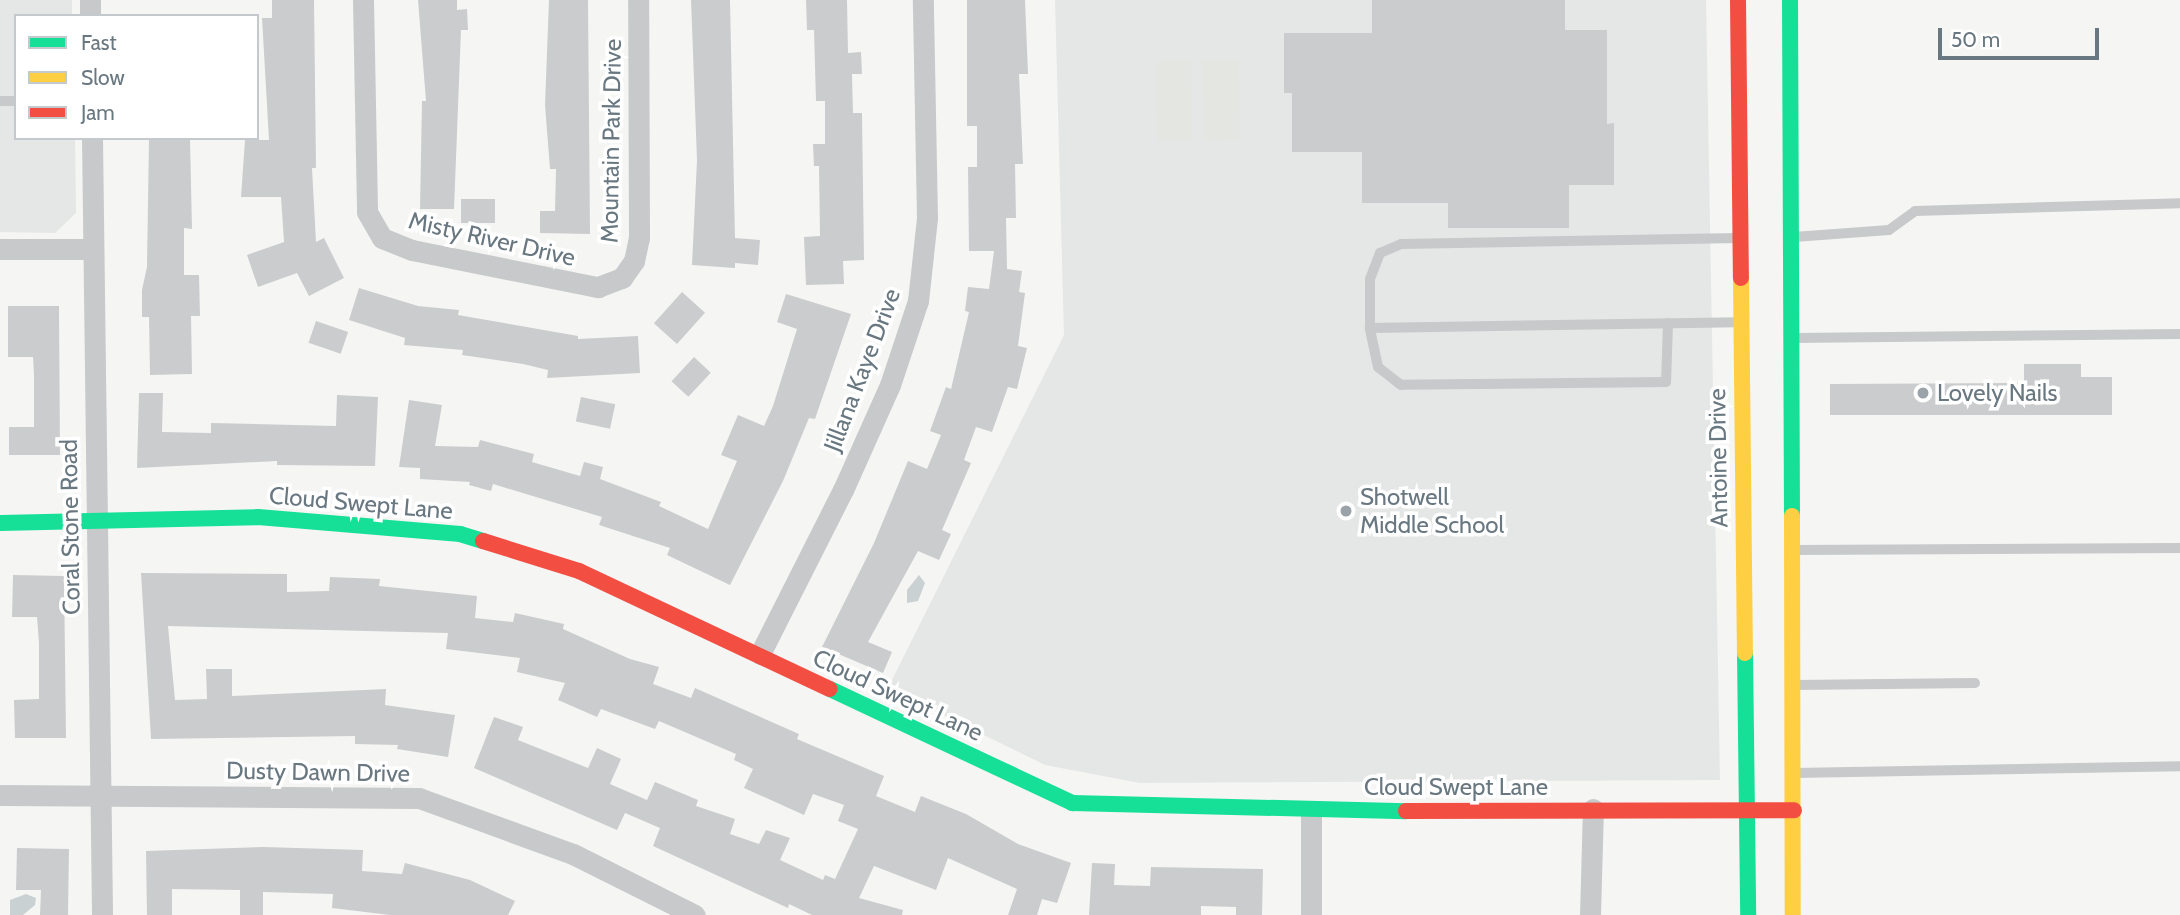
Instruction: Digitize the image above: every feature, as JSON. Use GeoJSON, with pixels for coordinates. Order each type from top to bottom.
{"type":"FeatureCollection","features":[{"type":"Feature","properties":{"kind":"main road","name":"Antoine Drive"},"geometry":{"type":"LineString","coordinates":[[1738,0],[1748,238],[1739,322],[1748,915]]}},
{"type":"Feature","properties":{"kind":"main road"},"geometry":{"type":"LineString","coordinates":[[1790,0],[1784,237],[1793,338],[1793,915]]}},
{"type":"Feature","properties":{"kind":"main road","name":"Cloud Swept Lane"},"geometry":{"type":"LineString","coordinates":[[0,523],[95,523],[258,517],[460,534],[579,571],[1072,803],[1311,811],[1794,810]]}},
{"type":"Feature","properties":{"kind":"street","name":"Misty River Drive"},"geometry":{"type":"LineString","coordinates":[[363,0],[367,212],[382,238],[412,250],[580,286],[598,287],[622,278]]}},
{"type":"Feature","properties":{"kind":"street","name":"Mountain Park Drive"},"geometry":{"type":"LineString","coordinates":[[622,278],[634,261],[639,238],[638,0]]}},
{"type":"Feature","properties":{"kind":"street","name":"Jillana Kaye Drive"},"geometry":{"type":"LineString","coordinates":[[760,654],[843,490],[890,385],[918,301],[927,218],[923,0]]}},
{"type":"Feature","properties":{"kind":"street","name":"Coral Stone Road"},"geometry":{"type":"LineString","coordinates":[[92,140],[102,915]]}},
{"type":"Feature","properties":{"kind":"street"},"geometry":{"type":"LineString","coordinates":[[0,249],[92,249]]}},
{"type":"Feature","properties":{"kind":"street","name":"Dusty Dawn Drive"},"geometry":{"type":"LineString","coordinates":[[0,795],[419,798],[573,854],[695,915]]}},
{"type":"Feature","properties":{"kind":"street"},"geometry":{"type":"LineString","coordinates":[[1590,915],[1593,809]]}},
{"type":"Feature","properties":{"kind":"street"},"geometry":{"type":"LineString","coordinates":[[1311,811],[1311,915]]}},
{"type":"Feature","properties":{"kind":"lane"},"geometry":{"type":"LineString","coordinates":[[1784,237],[1889,230],[1915,211],[2180,203]]}},
{"type":"Feature","properties":{"kind":"lane"},"geometry":{"type":"LineString","coordinates":[[1668,323],[1666,382],[1402,385],[1378,367],[1370,328],[1370,279],[1380,253],[1401,244],[1748,238]]}},
{"type":"Feature","properties":{"kind":"lane"},"geometry":{"type":"LineString","coordinates":[[1370,328],[1739,322]]}},
{"type":"Feature","properties":{"kind":"lane"},"geometry":{"type":"LineString","coordinates":[[1793,338],[2180,334]]}},
{"type":"Feature","properties":{"kind":"lane"},"geometry":{"type":"LineString","coordinates":[[1794,551],[2180,548]]}},
{"type":"Feature","properties":{"kind":"lane"},"geometry":{"type":"LineString","coordinates":[[1794,685],[1975,683]]}},
{"type":"Feature","properties":{"kind":"lane"},"geometry":{"type":"LineString","coordinates":[[1794,773],[2180,766]]}},
{"type":"Feature","properties":{"kind":"shaded area"},"geometry":{"type":"Polygon","coordinates":[[[0,0],[72,0],[72,14],[14,14],[14,140],[75,140],[76,213],[55,233],[0,232],[0,0]]]}},
{"type":"Feature","properties":{"kind":"shaded area","name":"Shotwell Middle School"},"geometry":{"type":"Polygon","coordinates":[[[1055,0],[1706,0],[1720,780],[1140,783],[1045,765],[888,688],[1064,335],[1055,0]]]}},
{"type":"Feature","properties":{"kind":"shaded area"},"geometry":{"type":"Polygon","coordinates":[[[1238,61],[1239,139],[1204,140],[1203,62],[1238,61]]]}},
{"type":"Feature","properties":{"kind":"shaded area"},"geometry":{"type":"Polygon","coordinates":[[[1191,62],[1192,140],[1157,141],[1156,63],[1191,62]]]}},
{"type":"Feature","properties":{"kind":"shaded area"},"geometry":{"type":"Polygon","coordinates":[[[919,575],[925,583],[918,601],[907,603],[907,590],[919,575]]]}},
{"type":"Feature","properties":{"kind":"shaded area"},"geometry":{"type":"Polygon","coordinates":[[[26,894],[36,898],[35,905],[23,915],[10,915],[10,900],[26,894]]]}},
{"type":"Feature","properties":{"kind":"building"},"geometry":{"type":"Polygon","coordinates":[[[272,0],[314,0],[316,168],[312,168],[316,242],[324,238],[344,278],[309,296],[297,273],[258,287],[247,255],[284,242],[281,197],[241,197],[245,140],[269,140],[262,18],[272,18],[272,0]]]}},
{"type":"Feature","properties":{"kind":"building"},"geometry":{"type":"Polygon","coordinates":[[[418,0],[457,0],[457,10],[467,9],[468,30],[461,30],[454,209],[420,209],[422,101],[426,101],[418,0]]]}},
{"type":"Feature","properties":{"kind":"building"},"geometry":{"type":"Polygon","coordinates":[[[549,0],[588,0],[590,234],[540,233],[540,211],[555,211],[556,169],[550,169],[545,105],[549,0]]]}},
{"type":"Feature","properties":{"kind":"building"},"geometry":{"type":"Polygon","coordinates":[[[691,0],[730,0],[735,238],[760,240],[758,265],[735,263],[735,268],[692,265],[697,160],[691,0]]]}},
{"type":"Feature","properties":{"kind":"building"},"geometry":{"type":"Polygon","coordinates":[[[806,0],[847,0],[848,53],[861,52],[862,74],[852,74],[853,113],[862,113],[864,260],[843,261],[844,284],[806,285],[804,237],[820,236],[819,166],[814,166],[813,144],[825,144],[825,101],[816,101],[814,30],[807,30],[806,0]]]}},
{"type":"Feature","properties":{"kind":"building"},"geometry":{"type":"Polygon","coordinates":[[[967,0],[1025,0],[1028,74],[1019,74],[1023,164],[1015,164],[1016,218],[1006,218],[1007,269],[1022,271],[1019,292],[1025,293],[1018,346],[1027,348],[1017,389],[1008,387],[992,432],[976,427],[964,460],[971,463],[942,530],[951,534],[939,560],[918,551],[868,642],[892,652],[883,673],[822,647],[874,543],[908,461],[927,469],[941,435],[930,431],[946,387],[951,389],[969,312],[965,311],[968,287],[989,289],[994,251],[969,251],[968,167],[977,167],[977,126],[967,126],[967,0]]]}},
{"type":"Feature","properties":{"kind":"building"},"geometry":{"type":"Polygon","coordinates":[[[1372,0],[1565,0],[1565,30],[1607,30],[1607,124],[1614,123],[1614,185],[1569,185],[1569,228],[1448,228],[1448,203],[1362,203],[1362,152],[1292,152],[1292,93],[1284,93],[1284,33],[1372,33],[1372,0]]]}},
{"type":"Feature","properties":{"kind":"building"},"geometry":{"type":"Polygon","coordinates":[[[149,140],[190,140],[192,229],[184,228],[184,275],[199,275],[200,316],[191,316],[192,374],[150,375],[149,317],[142,317],[142,290],[147,267],[149,140]]]}},
{"type":"Feature","properties":{"kind":"building"},"geometry":{"type":"Polygon","coordinates":[[[461,199],[495,199],[495,223],[461,223],[461,199]]]}},
{"type":"Feature","properties":{"kind":"building"},"geometry":{"type":"Polygon","coordinates":[[[359,288],[418,306],[459,310],[458,315],[578,336],[578,339],[638,336],[640,373],[547,378],[548,370],[462,355],[463,350],[404,345],[405,338],[349,320],[359,288]]]}},
{"type":"Feature","properties":{"kind":"building"},"geometry":{"type":"Polygon","coordinates":[[[682,292],[705,313],[677,344],[654,323],[682,292]]]}},
{"type":"Feature","properties":{"kind":"building"},"geometry":{"type":"Polygon","coordinates":[[[786,294],[851,314],[815,419],[809,418],[783,481],[730,585],[667,555],[670,548],[599,525],[602,517],[493,484],[491,491],[469,485],[470,482],[420,479],[420,468],[399,467],[409,400],[442,405],[435,446],[478,447],[480,440],[534,454],[532,462],[580,476],[584,462],[603,467],[600,479],[661,502],[659,506],[708,529],[737,461],[721,455],[738,415],[764,426],[773,406],[797,329],[777,322],[786,294]]]}},
{"type":"Feature","properties":{"kind":"building"},"geometry":{"type":"Polygon","coordinates":[[[8,306],[59,306],[60,455],[9,455],[9,427],[34,427],[34,376],[33,357],[8,357],[8,306]]]}},
{"type":"Feature","properties":{"kind":"building"},"geometry":{"type":"Polygon","coordinates":[[[316,321],[348,332],[341,354],[309,343],[316,321]]]}},
{"type":"Feature","properties":{"kind":"building"},"geometry":{"type":"Polygon","coordinates":[[[694,357],[711,373],[688,397],[671,381],[694,357]]]}},
{"type":"Feature","properties":{"kind":"building"},"geometry":{"type":"Polygon","coordinates":[[[2024,364],[2081,364],[2081,377],[2112,377],[2112,415],[1830,415],[1830,384],[2024,383],[2024,364]]]}},
{"type":"Feature","properties":{"kind":"building"},"geometry":{"type":"Polygon","coordinates":[[[139,393],[163,393],[162,432],[211,433],[211,423],[336,426],[337,395],[378,397],[375,466],[277,465],[277,461],[137,468],[139,393]]]}},
{"type":"Feature","properties":{"kind":"building"},"geometry":{"type":"Polygon","coordinates":[[[581,397],[615,404],[610,429],[576,421],[581,397]]]}},
{"type":"Feature","properties":{"kind":"building"},"geometry":{"type":"Polygon","coordinates":[[[141,573],[287,574],[287,592],[329,591],[330,577],[380,579],[379,586],[477,596],[475,618],[513,622],[515,613],[564,624],[563,629],[630,659],[659,667],[653,684],[691,698],[695,688],[799,734],[797,739],[884,776],[876,796],[915,812],[921,796],[966,814],[1018,844],[1071,863],[1057,903],[1042,899],[1037,915],[1008,915],[1017,889],[948,858],[936,890],[874,866],[859,898],[903,910],[902,915],[812,915],[789,904],[788,908],[653,846],[660,828],[625,813],[617,830],[474,768],[494,717],[523,727],[518,740],[588,768],[597,748],[621,759],[610,784],[647,800],[655,782],[698,800],[696,806],[735,819],[730,834],[759,844],[766,830],[790,838],[780,860],[823,880],[825,875],[835,879],[858,829],[838,821],[844,805],[813,794],[804,815],[744,788],[753,769],[734,760],[736,754],[659,721],[655,729],[601,709],[597,717],[558,700],[565,683],[517,672],[520,658],[446,649],[448,633],[168,626],[175,700],[207,699],[206,669],[232,669],[232,696],[386,689],[385,705],[455,715],[448,757],[397,749],[398,745],[355,744],[355,736],[151,739],[141,573]]]}},
{"type":"Feature","properties":{"kind":"building"},"geometry":{"type":"Polygon","coordinates":[[[13,575],[64,576],[66,738],[15,738],[14,700],[39,699],[39,643],[37,617],[12,617],[13,575]]]}},
{"type":"Feature","properties":{"kind":"building"},"geometry":{"type":"Polygon","coordinates":[[[263,847],[363,850],[362,871],[402,874],[405,863],[470,880],[515,901],[508,915],[390,915],[332,908],[333,894],[263,892],[263,915],[240,915],[240,890],[172,889],[172,915],[147,915],[146,851],[263,847]]]}},
{"type":"Feature","properties":{"kind":"building"},"geometry":{"type":"Polygon","coordinates":[[[17,848],[69,849],[68,915],[40,915],[41,890],[16,890],[17,848]]]}},
{"type":"Feature","properties":{"kind":"building"},"geometry":{"type":"Polygon","coordinates":[[[1092,863],[1115,864],[1114,885],[1150,886],[1151,867],[1263,869],[1262,915],[1236,915],[1236,907],[1201,906],[1201,915],[1089,915],[1092,863]]]}},
{"type":"Feature","properties":{"kind":"traffic: fast"},"geometry":{"type":"LineString","coordinates":[[1790,0],[1792,516]]}},
{"type":"Feature","properties":{"kind":"traffic: fast"},"geometry":{"type":"LineString","coordinates":[[0,523],[258,517],[460,534],[483,541]]}},
{"type":"Feature","properties":{"kind":"traffic: fast"},"geometry":{"type":"LineString","coordinates":[[1745,653],[1748,915]]}},
{"type":"Feature","properties":{"kind":"traffic: fast"},"geometry":{"type":"LineString","coordinates":[[830,689],[1072,803],[1406,811]]}},
{"type":"Feature","properties":{"kind":"traffic: slow"},"geometry":{"type":"LineString","coordinates":[[1741,278],[1745,653]]}},
{"type":"Feature","properties":{"kind":"traffic: slow"},"geometry":{"type":"LineString","coordinates":[[1792,516],[1793,915]]}},
{"type":"Feature","properties":{"kind":"traffic: jam"},"geometry":{"type":"LineString","coordinates":[[1738,0],[1741,278]]}},
{"type":"Feature","properties":{"kind":"traffic: jam"},"geometry":{"type":"LineString","coordinates":[[483,541],[579,571],[830,689]]}},
{"type":"Feature","properties":{"kind":"traffic: jam"},"geometry":{"type":"LineString","coordinates":[[1406,811],[1794,810]]}},
{"type":"Feature","properties":{"kind":"place","name":"Lovely Nails"},"geometry":{"type":"Point","coordinates":[1923,393]}},
{"type":"Feature","properties":{"kind":"place","name":"Shotwell Middle School"},"geometry":{"type":"Point","coordinates":[1346,511]}}]}
